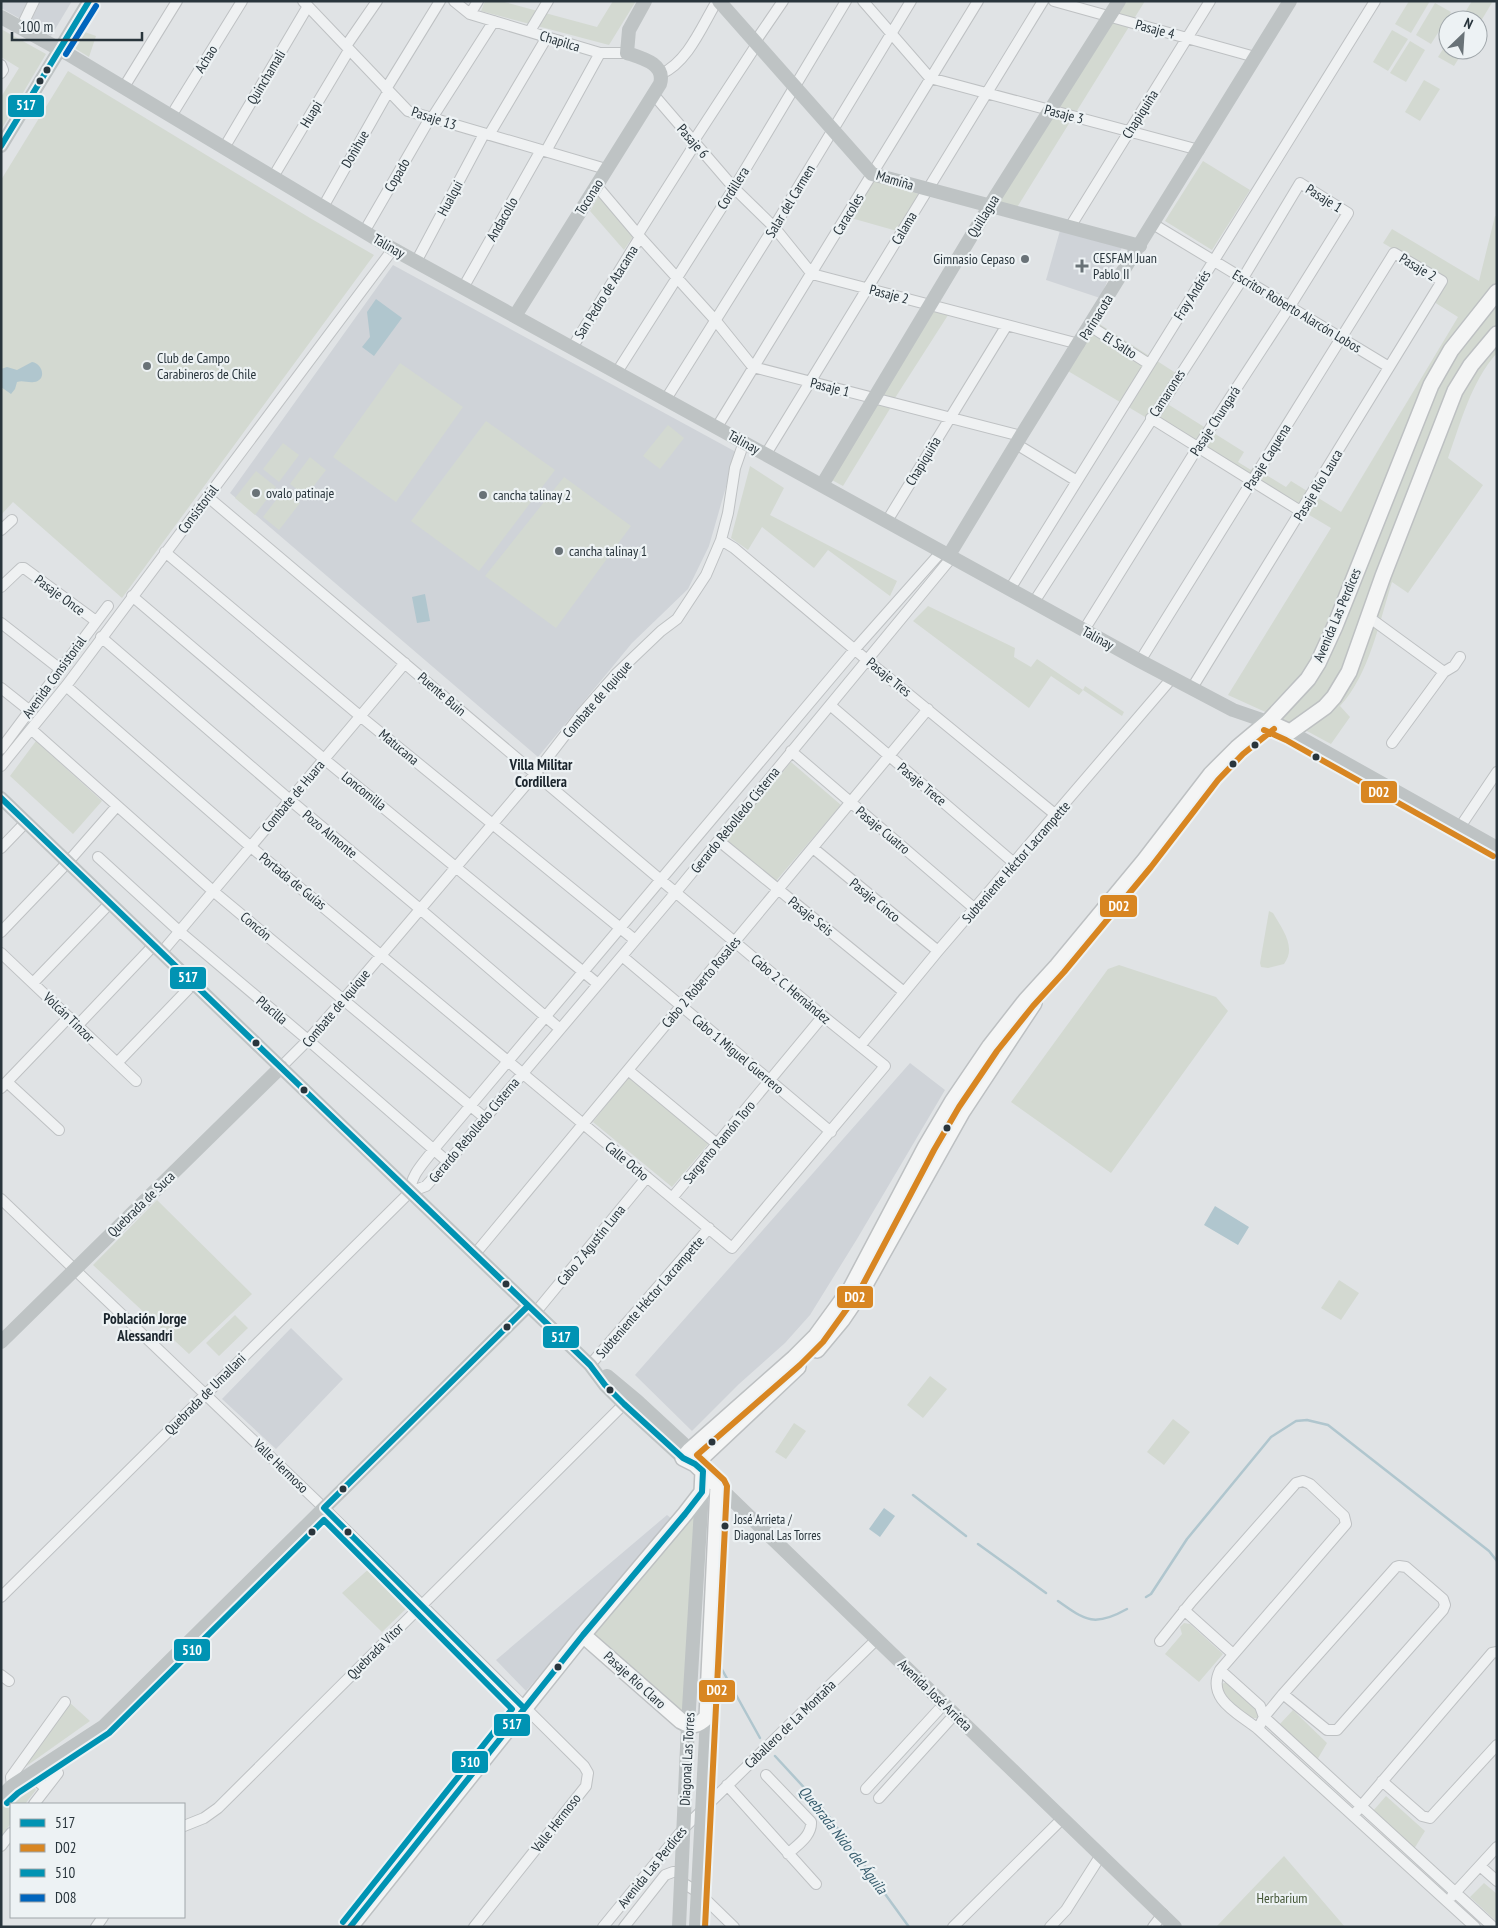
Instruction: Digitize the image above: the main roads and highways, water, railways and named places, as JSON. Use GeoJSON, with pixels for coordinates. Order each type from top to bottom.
{"type":"FeatureCollection","features":[{"type":"Feature","properties":{"kind":"main road","name":"Avenida Las Perdices"},"geometry":{"type":"LineString","coordinates":[[692,1461],[816,1336],[833,1314],[862,1268],[926,1146],[966,1080],[1008,1022],[1144,861],[1211,774],[1237,748],[1268,722],[1308,679],[1318,663],[1335,626],[1431,385],[1452,350],[1494,302]]}},
{"type":"Feature","properties":{"kind":"main road","name":"Avenida Las Perdices"},"geometry":{"type":"LineString","coordinates":[[1290,732],[1325,707],[1340,688],[1355,659],[1384,576],[1455,391],[1471,365],[1497,334]]}},
{"type":"Feature","properties":{"kind":"main road","name":"Talinay"},"geometry":{"type":"LineString","coordinates":[[1268,722],[1290,732]]}},
{"type":"Feature","properties":{"kind":"main road","name":"Avenida José Arrieta"},"geometry":{"type":"LineString","coordinates":[[692,1461],[718,1486]]}},
{"type":"Feature","properties":{"kind":"main road","name":"Diagonal Las Torres"},"geometry":{"type":"LineString","coordinates":[[583,1635],[702,1492],[692,1461]]}},
{"type":"Feature","properties":{"kind":"main road","name":"Diagonal Las Torres"},"geometry":{"type":"LineString","coordinates":[[688,1725],[699,1724],[707,1717],[718,1486]]}},
{"type":"Feature","properties":{"kind":"main road"},"geometry":{"type":"LineString","coordinates":[[350,1927],[583,1635]]}},
{"type":"Feature","properties":{"kind":"main road","name":"Pasaje Río Claro"},"geometry":{"type":"LineString","coordinates":[[583,1635],[681,1721],[688,1725]]}},
{"type":"Feature","properties":{"kind":"water"},"geometry":{"type":"Polygon","coordinates":[[[376,299],[402,318],[374,356],[362,347],[370,337],[367,312],[376,299]]]}},
{"type":"Feature","properties":{"kind":"water"},"geometry":{"type":"Polygon","coordinates":[[[32,362],[39,366],[42,372],[41,378],[38,381],[17,382],[11,394],[1,387],[1,369],[7,367],[17,370],[32,362]]]}},
{"type":"Feature","properties":{"kind":"water"},"geometry":{"type":"Polygon","coordinates":[[[425,594],[430,621],[417,623],[412,597],[425,594]]]}},
{"type":"Feature","properties":{"kind":"water"},"geometry":{"type":"Polygon","coordinates":[[[1215,1206],[1249,1227],[1238,1245],[1204,1225],[1215,1206]]]}},
{"type":"Feature","properties":{"kind":"water"},"geometry":{"type":"Polygon","coordinates":[[[884,1508],[895,1516],[880,1537],[869,1529],[884,1508]]]}},
{"type":"Feature","properties":{"kind":"waterway"},"geometry":{"type":"LineString","coordinates":[[1146,1597],[1151,1594],[1187,1539],[1271,1437],[1296,1421],[1307,1420],[1328,1425],[1489,1551],[1497,1561]]}},
{"type":"Feature","properties":{"kind":"waterway"},"geometry":{"type":"LineString","coordinates":[[913,1495],[966,1536]]}},
{"type":"Feature","properties":{"kind":"waterway"},"geometry":{"type":"LineString","coordinates":[[978,1544],[1046,1593]]}},
{"type":"Feature","properties":{"kind":"waterway"},"geometry":{"type":"LineString","coordinates":[[1058,1601],[1084,1617],[1098,1620],[1116,1615],[1127,1609]]}},
{"type":"Feature","properties":{"kind":"waterway","name":"Quebrada Nido del Águila"},"geometry":{"type":"LineString","coordinates":[[720,1666],[760,1738]]}},
{"type":"Feature","properties":{"kind":"waterway","name":"Quebrada Nido del Águila"},"geometry":{"type":"LineString","coordinates":[[775,1756],[822,1807],[909,1927]]}},
{"type":"Feature","properties":{"kind":"place","name":"Gimnasio Cepaso"},"geometry":{"type":"Point","coordinates":[1025,259]}},
{"type":"Feature","properties":{"kind":"place","name":"CESFAM Juan Pablo II"},"geometry":{"type":"Point","coordinates":[1082,266]}},
{"type":"Feature","properties":{"kind":"place","name":"Club de Campo Carabineros de Chile"},"geometry":{"type":"Point","coordinates":[147,366]}},
{"type":"Feature","properties":{"kind":"place","name":"ovalo patinaje"},"geometry":{"type":"Point","coordinates":[256,493]}},
{"type":"Feature","properties":{"kind":"place","name":"cancha talinay 2"},"geometry":{"type":"Point","coordinates":[483,495]}},
{"type":"Feature","properties":{"kind":"place","name":"cancha talinay 1"},"geometry":{"type":"Point","coordinates":[559,551]}},
{"type":"Feature","properties":{"kind":"place","name":"José Arrieta / Diagonal Las Torres"},"geometry":{"type":"Point","coordinates":[725,1526]}},
{"type":"Feature","properties":{"kind":"district","name":"Villa Militar Cordillera"},"geometry":{"type":"Point","coordinates":[541,774]}},
{"type":"Feature","properties":{"kind":"district","name":"Población Jorge Alessandri"},"geometry":{"type":"Point","coordinates":[145,1328]}},
{"type":"Feature","properties":{"kind":"park label","name":"Herbarium"},"geometry":{"type":"Point","coordinates":[1282,1898]}}]}
